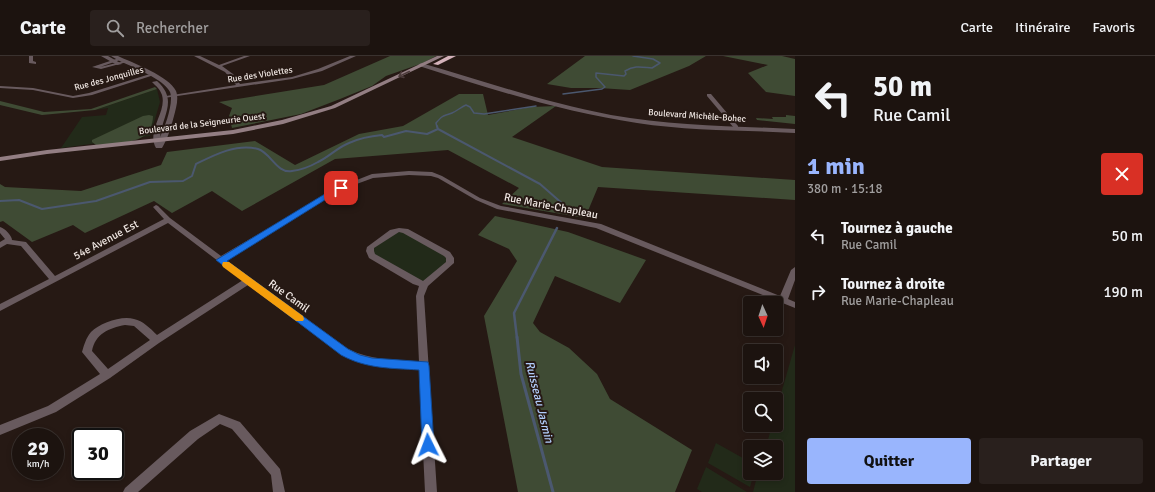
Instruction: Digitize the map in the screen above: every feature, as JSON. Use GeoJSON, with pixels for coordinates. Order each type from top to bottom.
{"type":"FeatureCollection","features":[{"type":"Feature","properties":{"kind":"highway"},"geometry":{"type":"LineString","coordinates":[[436,64],[453,56]]}},
{"type":"Feature","properties":{"kind":"main road","name":"Boulevard de la Seigneurie Ouest"},"geometry":{"type":"LineString","coordinates":[[0,159],[160,142],[257,134],[299,124],[334,113],[429,65],[441,56]]}},
{"type":"Feature","properties":{"kind":"main road","name":"Boulevard de la Seigneurie Ouest"},"geometry":{"type":"LineString","coordinates":[[429,65],[436,64]]}},
{"type":"Feature","properties":{"kind":"main road","name":"Boulevard de la Seigneurie Ouest"},"geometry":{"type":"LineString","coordinates":[[0,165],[258,128],[300,118],[328,109],[421,65]]}},
{"type":"Feature","properties":{"kind":"main road"},"geometry":{"type":"LineString","coordinates":[[328,109],[334,113]]}},
{"type":"Feature","properties":{"kind":"street"},"geometry":{"type":"LineString","coordinates":[[30,56],[31,62],[34,63]]}},
{"type":"Feature","properties":{"kind":"street"},"geometry":{"type":"LineString","coordinates":[[104,56],[118,60],[167,84],[172,90],[174,96],[173,105],[160,142]]}},
{"type":"Feature","properties":{"kind":"street"},"geometry":{"type":"LineString","coordinates":[[196,56],[219,66],[230,74],[239,86]]}},
{"type":"Feature","properties":{"kind":"street"},"geometry":{"type":"LineString","coordinates":[[219,66],[248,56]]}},
{"type":"Feature","properties":{"kind":"street","name":"Rue des Violettes"},"geometry":{"type":"LineString","coordinates":[[166,98],[307,75],[354,56]]}},
{"type":"Feature","properties":{"kind":"street","name":"Boulevard Michèle-Bohec"},"geometry":{"type":"LineString","coordinates":[[436,64],[598,113]]}},
{"type":"Feature","properties":{"kind":"street","name":"Boulevard Michèle-Bohec"},"geometry":{"type":"LineString","coordinates":[[421,65],[429,65],[483,84],[598,113],[656,123],[795,131]]}},
{"type":"Feature","properties":{"kind":"street"},"geometry":{"type":"LineString","coordinates":[[148,76],[160,87],[166,98],[157,136],[160,142]]}},
{"type":"Feature","properties":{"kind":"street","name":"Rue des Jonquilles"},"geometry":{"type":"LineString","coordinates":[[0,87],[33,89],[72,97],[90,94],[148,76]]}},
{"type":"Feature","properties":{"kind":"street"},"geometry":{"type":"LineString","coordinates":[[483,84],[489,80]]}},
{"type":"Feature","properties":{"kind":"street"},"geometry":{"type":"LineString","coordinates":[[709,95],[736,127]]}},
{"type":"Feature","properties":{"kind":"street","name":"Rue Marie-Chapleau"},"geometry":{"type":"LineString","coordinates":[[221,260],[341,188],[372,176],[409,173],[432,174],[478,199],[500,208],[598,226],[773,296]]}},
{"type":"Feature","properties":{"kind":"street","name":"Rue Camil"},"geometry":{"type":"LineString","coordinates":[[156,208],[168,220],[248,281],[345,352],[372,363],[424,366]]}},
{"type":"Feature","properties":{"kind":"street","name":"54e Avenue Est"},"geometry":{"type":"LineString","coordinates":[[0,308],[168,220]]}},
{"type":"Feature","properties":{"kind":"street"},"geometry":{"type":"LineString","coordinates":[[0,229],[9,239],[3,244]]}},
{"type":"Feature","properties":{"kind":"street"},"geometry":{"type":"LineString","coordinates":[[424,285],[416,282],[372,256],[370,251],[371,247],[393,232],[399,230],[405,231],[447,254],[450,258],[450,263],[424,285],[420,296],[431,492]]}},
{"type":"Feature","properties":{"kind":"street"},"geometry":{"type":"LineString","coordinates":[[3,244],[23,244],[54,280]]}},
{"type":"Feature","properties":{"kind":"street"},"geometry":{"type":"LineString","coordinates":[[783,300],[795,270]]}},
{"type":"Feature","properties":{"kind":"street"},"geometry":{"type":"LineString","coordinates":[[0,430],[52,409],[107,375],[156,340],[248,281]]}},
{"type":"Feature","properties":{"kind":"street","name":"Rue Marie-Chapleau"},"geometry":{"type":"LineString","coordinates":[[783,300],[795,305]]}},
{"type":"Feature","properties":{"kind":"street"},"geometry":{"type":"LineString","coordinates":[[107,375],[87,352],[88,344],[95,334],[109,326],[125,321],[134,322],[156,340]]}},
{"type":"Feature","properties":{"kind":"street"},"geometry":{"type":"LineString","coordinates":[[130,492],[194,435],[219,419],[236,426],[276,473],[279,492]]}},
{"type":"Feature","properties":{"kind":"green space"},"geometry":{"type":"Polygon","coordinates":[[[390,56],[436,56],[423,63],[386,76],[372,86],[301,114],[232,128],[229,116],[232,108],[219,102],[324,85],[390,56]]]}},
{"type":"Feature","properties":{"kind":"green space"},"geometry":{"type":"Polygon","coordinates":[[[585,56],[706,56],[689,66],[630,90],[571,88],[547,84],[585,56]]]}},
{"type":"Feature","properties":{"kind":"green space"},"geometry":{"type":"Polygon","coordinates":[[[723,56],[782,56],[795,59],[795,96],[766,92],[748,73],[768,65],[723,56]]]}},
{"type":"Feature","properties":{"kind":"green space"},"geometry":{"type":"Polygon","coordinates":[[[155,87],[157,89],[95,110],[42,115],[0,105],[0,101],[44,112],[91,109],[155,87]]]}},
{"type":"Feature","properties":{"kind":"green space"},"geometry":{"type":"Polygon","coordinates":[[[157,89],[160,102],[150,136],[61,148],[82,117],[106,115],[108,108],[95,110],[157,89]]]}},
{"type":"Feature","properties":{"kind":"green space"},"geometry":{"type":"Polygon","coordinates":[[[459,94],[483,94],[488,115],[531,107],[556,106],[512,137],[602,167],[795,180],[795,200],[598,187],[585,218],[502,204],[519,188],[448,150],[335,159],[242,211],[212,191],[172,213],[154,201],[85,233],[73,225],[32,242],[3,221],[0,222],[0,184],[5,187],[81,191],[161,165],[167,152],[255,141],[295,165],[359,134],[403,126],[459,94]]]}},
{"type":"Feature","properties":{"kind":"green space"},"geometry":{"type":"Polygon","coordinates":[[[786,115],[795,116],[795,124],[757,120],[756,118],[773,119],[772,117],[786,117],[786,115]]]}},
{"type":"Feature","properties":{"kind":"green space"},"geometry":{"type":"Polygon","coordinates":[[[143,116],[153,116],[150,129],[146,134],[134,141],[96,145],[92,142],[92,140],[143,116]]]}},
{"type":"Feature","properties":{"kind":"green space"},"geometry":{"type":"Polygon","coordinates":[[[495,216],[568,232],[646,260],[620,303],[555,276],[533,323],[540,332],[569,348],[597,374],[610,399],[692,450],[675,492],[518,492],[484,316],[517,261],[509,249],[478,235],[495,216]]]}},
{"type":"Feature","properties":{"kind":"green space"},"geometry":{"type":"Polygon","coordinates":[[[399,230],[450,258],[424,285],[372,256],[371,247],[399,230]]]}},
{"type":"Feature","properties":{"kind":"green space"},"geometry":{"type":"Polygon","coordinates":[[[795,345],[795,492],[753,492],[756,480],[783,480],[783,440],[768,440],[770,432],[783,432],[783,392],[781,392],[795,345]]]}},
{"type":"Feature","properties":{"kind":"green space"},"geometry":{"type":"Polygon","coordinates":[[[716,443],[743,458],[743,480],[752,480],[750,487],[708,463],[716,443]]]}},
{"type":"Feature","properties":{"kind":"green space"},"geometry":{"type":"Polygon","coordinates":[[[706,467],[747,492],[702,492],[697,489],[706,467]]]}},
{"type":"Feature","properties":{"kind":"waterway"},"geometry":{"type":"LineString","coordinates":[[563,94],[602,89],[605,87],[596,77],[596,73],[624,76],[626,74],[625,71],[632,68],[652,68],[660,63],[653,59],[633,56]]}},
{"type":"Feature","properties":{"kind":"waterway"},"geometry":{"type":"LineString","coordinates":[[437,127],[436,123],[442,117],[466,105],[470,107],[474,113],[484,114],[536,106]]}},
{"type":"Feature","properties":{"kind":"waterway"},"geometry":{"type":"LineString","coordinates":[[0,201],[19,200],[42,209],[96,201],[150,182],[183,181],[192,176],[196,164],[226,151],[242,148],[258,149],[263,151],[282,169],[287,171],[295,170],[305,168],[341,147],[357,140],[378,135],[382,135],[384,137],[406,131],[427,134],[438,129]]}},
{"type":"Feature","properties":{"kind":"waterway","name":"Ruisseau Jasmin"},"geometry":{"type":"LineString","coordinates":[[438,129],[540,184],[564,205]]}},
{"type":"Feature","properties":{"kind":"waterway","name":"Ruisseau Jasmin"},"geometry":{"type":"LineString","coordinates":[[517,338],[514,313],[557,228]]}},
{"type":"Feature","properties":{"kind":"waterway","name":"Ruisseau Jasmin"},"geometry":{"type":"LineString","coordinates":[[517,337],[521,374],[553,492]]}},
{"type":"Feature","properties":{"kind":"slow traffic"},"geometry":{"type":"LineString","coordinates":[[226,265],[299,319]]}},
{"type":"Feature","properties":{"kind":"route"},"geometry":{"type":"LineString","coordinates":[[341,188],[221,260],[345,352],[372,363],[424,366],[428,445]]}}]}
